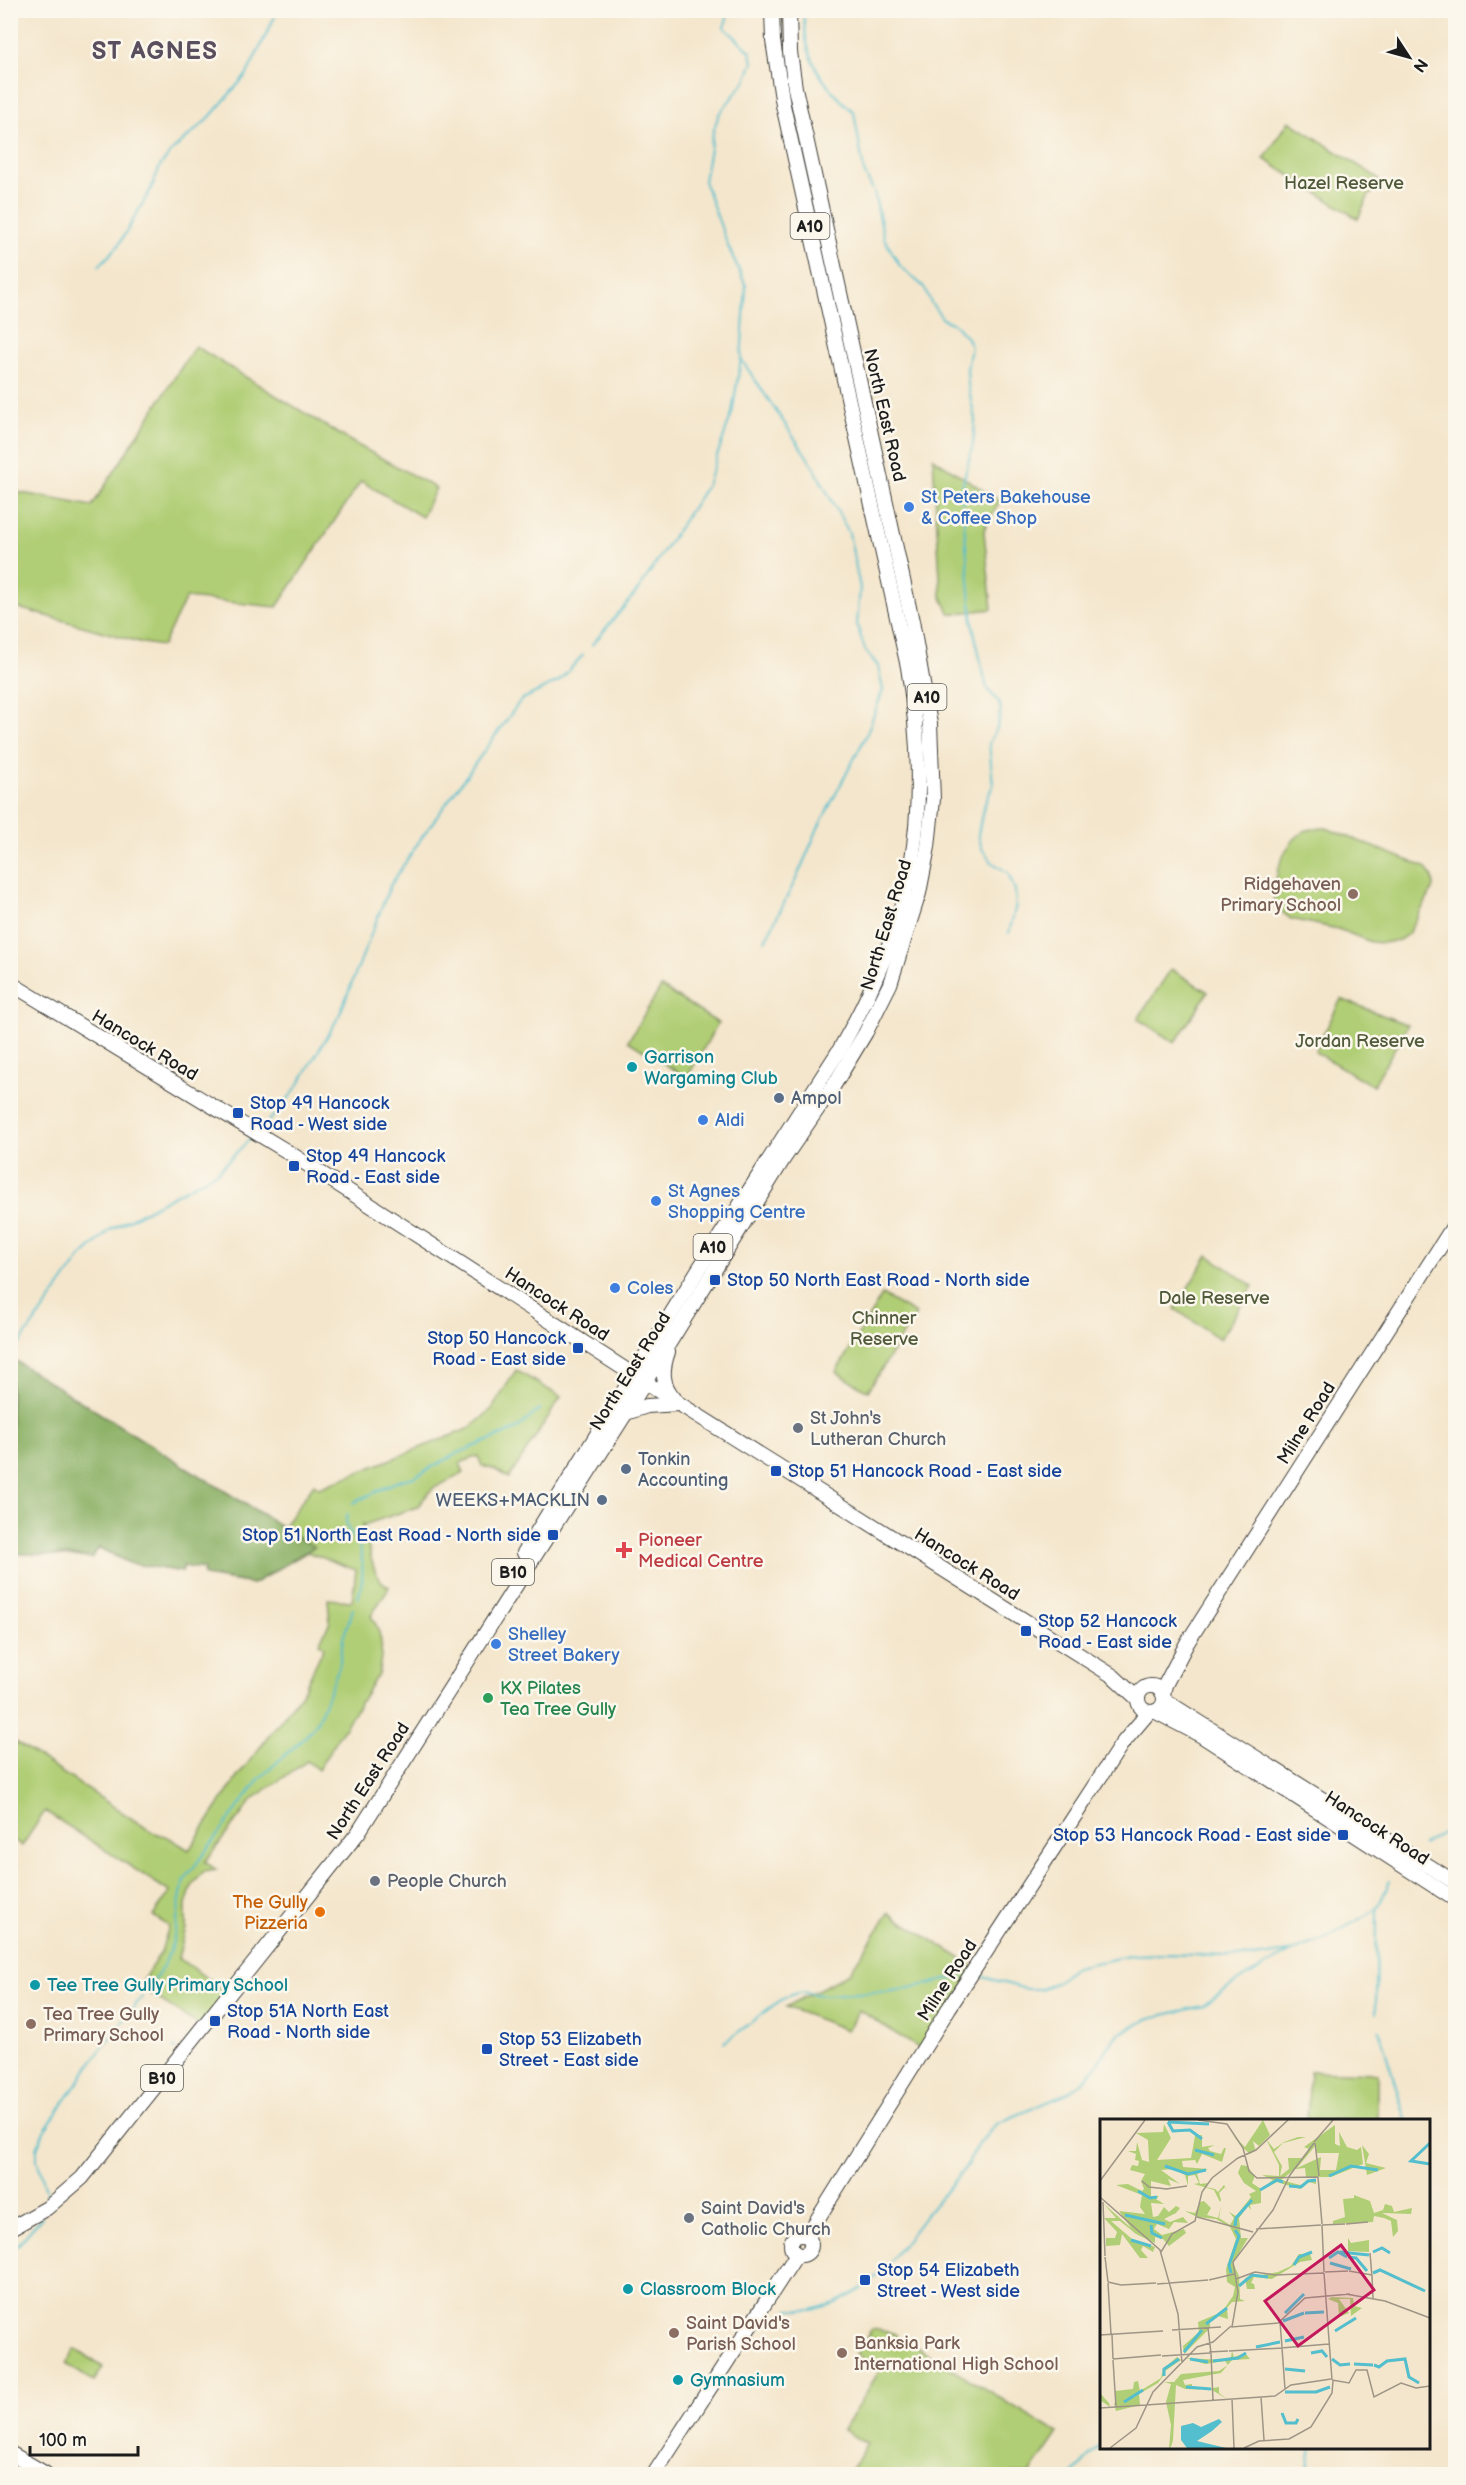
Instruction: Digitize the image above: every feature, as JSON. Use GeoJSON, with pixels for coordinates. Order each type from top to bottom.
{"type":"FeatureCollection","features":[{"type":"Feature","properties":{"kind":"main road","name":"North East Road"},"geometry":{"type":"LineString","coordinates":[[10,2229],[47,2208],[82,2178],[358,1833],[626,1413],[650,1352],[730,1219],[840,1049],[872,990],[893,937],[914,853],[919,791],[918,743],[908,667],[783,105],[775,53],[772,10]]}},
{"type":"Feature","properties":{"kind":"main road","name":"North East Road"},"geometry":{"type":"LineString","coordinates":[[296,1908],[351,1829],[640,1379],[671,1340],[760,1196],[867,1032],[890,984],[919,891],[928,846],[933,799],[930,724],[926,691],[802,119],[790,52],[789,10]]}},
{"type":"Feature","properties":{"kind":"main road"},"geometry":{"type":"LineString","coordinates":[[783,105],[802,119],[796,126],[793,148]]}},
{"type":"Feature","properties":{"kind":"main road","name":"Hancock Road"},"geometry":{"type":"LineString","coordinates":[[10,983],[393,1219],[679,1404],[1151,1700],[1455,1883]]}},
{"type":"Feature","properties":{"kind":"main road"},"geometry":{"type":"LineString","coordinates":[[730,1219],[737,1218],[760,1196]]}},
{"type":"Feature","properties":{"kind":"main road","name":"Milne Road"},"geometry":{"type":"LineString","coordinates":[[654,2475],[797,2254],[807,2253],[811,2248],[811,2241],[807,2236],[971,1976],[1151,1700],[1455,1222]]}},
{"type":"Feature","properties":{"kind":"main road"},"geometry":{"type":"LineString","coordinates":[[671,1340],[663,1375],[667,1391],[679,1404]]}},
{"type":"Feature","properties":{"kind":"main road"},"geometry":{"type":"LineString","coordinates":[[605,1356],[629,1359],[650,1352]]}},
{"type":"Feature","properties":{"kind":"main road"},"geometry":{"type":"LineString","coordinates":[[626,1413],[647,1406],[679,1404]]}},
{"type":"Feature","properties":{"kind":"main road","name":"Hancock Road"},"geometry":{"type":"LineString","coordinates":[[1151,1700],[1192,1730],[1455,1900]]}},
{"type":"Feature","properties":{"kind":"main road"},"geometry":{"type":"LineString","coordinates":[[10,2453],[46,2475]]}},
{"type":"Feature","properties":{"kind":"green space","name":"Hazel Reserve"},"geometry":{"type":"Polygon","coordinates":[[[1289,121],[1375,176],[1383,186],[1369,195],[1358,219],[1264,159],[1289,121]]]}},
{"type":"Feature","properties":{"kind":"green space"},"geometry":{"type":"Polygon","coordinates":[[[195,346],[352,442],[436,488],[422,517],[361,481],[277,607],[186,598],[162,646],[143,643],[11,606],[11,491],[92,506],[195,346]]]}},
{"type":"Feature","properties":{"kind":"green space"},"geometry":{"type":"Polygon","coordinates":[[[933,458],[1000,501],[984,532],[992,609],[950,614],[941,596],[933,458]]]}},
{"type":"Feature","properties":{"kind":"green space"},"geometry":{"type":"Polygon","coordinates":[[[1326,828],[1425,867],[1433,878],[1434,887],[1408,934],[1399,940],[1383,943],[1371,942],[1338,929],[1291,919],[1274,906],[1277,875],[1288,847],[1305,831],[1326,828]]]}},
{"type":"Feature","properties":{"kind":"green space"},"geometry":{"type":"Polygon","coordinates":[[[1171,969],[1208,992],[1175,1043],[1138,1019],[1171,969]]]}},
{"type":"Feature","properties":{"kind":"green space"},"geometry":{"type":"Polygon","coordinates":[[[661,987],[718,1023],[687,1078],[628,1041],[661,987]]]}},
{"type":"Feature","properties":{"kind":"green space","name":"Jordan Reserve"},"geometry":{"type":"Polygon","coordinates":[[[1341,999],[1408,1025],[1373,1086],[1315,1052],[1341,999]]]}},
{"type":"Feature","properties":{"kind":"green space","name":"Dale Reserve"},"geometry":{"type":"Polygon","coordinates":[[[1208,1255],[1253,1286],[1220,1339],[1175,1309],[1208,1255]]]}},
{"type":"Feature","properties":{"kind":"green space","name":"Chinner Reserve"},"geometry":{"type":"Polygon","coordinates":[[[882,1295],[916,1314],[868,1391],[836,1372],[882,1295]]]}},
{"type":"Feature","properties":{"kind":"green space"},"geometry":{"type":"Polygon","coordinates":[[[10,1358],[283,1527],[314,1484],[319,1488],[470,1428],[492,1409],[516,1370],[561,1397],[509,1478],[496,1470],[482,1466],[478,1456],[460,1463],[464,1473],[432,1489],[417,1507],[364,1525],[362,1523],[377,1575],[389,1587],[371,1616],[378,1630],[381,1644],[378,1674],[318,1770],[307,1761],[253,1799],[205,1862],[217,1870],[203,1872],[192,1886],[186,1905],[186,1928],[178,1958],[228,1993],[201,2027],[139,1986],[161,1952],[169,1926],[153,1916],[170,1892],[45,1811],[22,1846],[11,1838],[11,1739],[152,1832],[168,1837],[189,1850],[238,1776],[302,1693],[324,1647],[319,1643],[330,1622],[328,1599],[352,1601],[356,1570],[307,1552],[253,1584],[204,1576],[204,1569],[184,1566],[182,1572],[129,1563],[99,1548],[92,1558],[11,1553],[10,1358]]]}},
{"type":"Feature","properties":{"kind":"green space"},"geometry":{"type":"Polygon","coordinates":[[[11,1358],[314,1547],[253,1584],[203,1575],[204,1569],[183,1566],[182,1572],[129,1563],[99,1547],[92,1557],[11,1553],[11,1358]]]}},
{"type":"Feature","properties":{"kind":"green space"},"geometry":{"type":"Polygon","coordinates":[[[889,1913],[976,1968],[923,2051],[859,2010],[847,2030],[786,2007],[849,1973],[889,1913]]]}},
{"type":"Feature","properties":{"kind":"green space"},"geometry":{"type":"Polygon","coordinates":[[[1310,2071],[1377,2073],[1377,2119],[1307,2119],[1310,2071]]]}},
{"type":"Feature","properties":{"kind":"green space"},"geometry":{"type":"Polygon","coordinates":[[[872,2329],[893,2333],[1058,2433],[1030,2474],[848,2474],[867,2444],[843,2430],[880,2370],[856,2354],[872,2329]]]}},
{"type":"Feature","properties":{"kind":"green space"},"geometry":{"type":"Polygon","coordinates":[[[75,2349],[103,2367],[94,2382],[66,2364],[75,2349]]]}},
{"type":"Feature","properties":{"kind":"waterway"},"geometry":{"type":"LineString","coordinates":[[99,266],[118,246],[151,189],[160,166],[172,151],[209,118],[247,74],[278,10]]}},
{"type":"Feature","properties":{"kind":"waterway"},"geometry":{"type":"LineString","coordinates":[[592,645],[639,589],[707,485],[732,413],[741,359],[746,286],[728,246],[704,181],[713,132],[719,114],[746,80],[753,62],[750,51],[724,27],[730,10]]}},
{"type":"Feature","properties":{"kind":"waterway"},"geometry":{"type":"LineString","coordinates":[[802,10],[806,39],[817,70],[837,97],[854,112],[864,172],[874,192],[884,238],[900,266],[924,287],[931,303],[943,319],[954,324],[967,338],[971,347],[967,369],[975,420],[973,444],[962,487],[963,512],[973,627],[987,689],[998,701],[1001,709],[997,728],[989,743],[993,785],[983,809],[978,834],[982,849],[993,863],[1008,873],[1015,890],[1016,905],[1009,933]]}},
{"type":"Feature","properties":{"kind":"waterway"},"geometry":{"type":"LineString","coordinates":[[741,359],[812,464],[849,533],[860,588],[857,625],[865,650],[878,666],[883,690],[866,736],[818,828],[765,941]]}},
{"type":"Feature","properties":{"kind":"waterway"},"geometry":{"type":"LineString","coordinates":[[260,1130],[282,1107],[299,1084],[339,1016],[390,886],[420,840],[521,700],[559,681],[583,655]]}},
{"type":"Feature","properties":{"kind":"waterway"},"geometry":{"type":"LineString","coordinates":[[10,1357],[81,1257],[110,1230],[217,1172],[253,1136]]}},
{"type":"Feature","properties":{"kind":"waterway"},"geometry":{"type":"LineString","coordinates":[[353,1503],[398,1481],[414,1477],[458,1453],[517,1429],[540,1409]]}},
{"type":"Feature","properties":{"kind":"waterway"},"geometry":{"type":"LineString","coordinates":[[348,1514],[346,1523],[360,1549],[362,1561],[362,1580],[358,1598]]}},
{"type":"Feature","properties":{"kind":"waterway"},"geometry":{"type":"LineString","coordinates":[[149,1988],[170,1950],[185,1879],[260,1778],[306,1736],[317,1722],[339,1667],[343,1638],[353,1609]]}},
{"type":"Feature","properties":{"kind":"waterway"},"geometry":{"type":"LineString","coordinates":[[1423,1845],[1451,1827],[1456,1819]]}},
{"type":"Feature","properties":{"kind":"waterway"},"geometry":{"type":"LineString","coordinates":[[1376,2013],[1377,1909],[1390,1881]]}},
{"type":"Feature","properties":{"kind":"waterway"},"geometry":{"type":"LineString","coordinates":[[976,1975],[1026,1989],[1041,1989],[1057,1982],[1075,1967],[1134,1955],[1254,1957],[1289,1952],[1325,1939],[1377,1909]]}},
{"type":"Feature","properties":{"kind":"waterway"},"geometry":{"type":"LineString","coordinates":[[788,2310],[812,2310],[836,2303],[860,2290],[885,2268],[965,2168],[979,2144],[996,2124],[1064,2095],[1079,2085],[1096,2068],[1107,2047],[1119,2034],[1150,2018],[1203,2006],[1235,1983],[1288,1953]]}},
{"type":"Feature","properties":{"kind":"waterway"},"geometry":{"type":"LineString","coordinates":[[724,2042],[780,2001],[797,1993],[824,1995],[886,1992],[962,1977]]}},
{"type":"Feature","properties":{"kind":"waterway"},"geometry":{"type":"LineString","coordinates":[[49,2200],[37,2160],[37,2148],[44,2131],[102,2048],[142,1997]]}},
{"type":"Feature","properties":{"kind":"waterway"},"geometry":{"type":"LineString","coordinates":[[1379,2030],[1406,2119]]}},
{"type":"Feature","properties":{"kind":"waterway"},"geometry":{"type":"LineString","coordinates":[[10,2254],[42,2217]]}},
{"type":"Feature","properties":{"kind":"waterway"},"geometry":{"type":"LineString","coordinates":[[1073,2474],[1100,2445]]}},
{"type":"Feature","properties":{"kind":"waterway"},"geometry":{"type":"LineString","coordinates":[[1307,2474],[1312,2449]]}},
{"type":"Feature","properties":{"kind":"place","name":"St Peters Bakehouse & Coffee Shop"},"geometry":{"type":"Point","coordinates":[909,507]}},
{"type":"Feature","properties":{"kind":"place","name":"Ridgehaven Primary School"},"geometry":{"type":"Point","coordinates":[1353,894]}},
{"type":"Feature","properties":{"kind":"place","name":"Garrison Wargaming Club"},"geometry":{"type":"Point","coordinates":[632,1067]}},
{"type":"Feature","properties":{"kind":"place","name":"Ampol"},"geometry":{"type":"Point","coordinates":[779,1098]}},
{"type":"Feature","properties":{"kind":"place","name":"Stop 49 Hancock Road - West side"},"geometry":{"type":"Point","coordinates":[238,1113]}},
{"type":"Feature","properties":{"kind":"place","name":"Aldi"},"geometry":{"type":"Point","coordinates":[703,1120]}},
{"type":"Feature","properties":{"kind":"place","name":"Stop 49 Hancock Road - East side"},"geometry":{"type":"Point","coordinates":[294,1166]}},
{"type":"Feature","properties":{"kind":"place","name":"St Agnes Shopping Centre"},"geometry":{"type":"Point","coordinates":[656,1201]}},
{"type":"Feature","properties":{"kind":"place","name":"Stop 50 North East Road - North side"},"geometry":{"type":"Point","coordinates":[715,1280]}},
{"type":"Feature","properties":{"kind":"place","name":"Coles"},"geometry":{"type":"Point","coordinates":[615,1288]}},
{"type":"Feature","properties":{"kind":"place","name":"Stop 50 Hancock Road - East side"},"geometry":{"type":"Point","coordinates":[578,1348]}},
{"type":"Feature","properties":{"kind":"place","name":"St John's Lutheran Church"},"geometry":{"type":"Point","coordinates":[798,1428]}},
{"type":"Feature","properties":{"kind":"place","name":"Tonkin Accounting"},"geometry":{"type":"Point","coordinates":[626,1469]}},
{"type":"Feature","properties":{"kind":"place","name":"Stop 51 Hancock Road - East side"},"geometry":{"type":"Point","coordinates":[776,1471]}},
{"type":"Feature","properties":{"kind":"place","name":"WEEKS+MACKLIN"},"geometry":{"type":"Point","coordinates":[602,1500]}},
{"type":"Feature","properties":{"kind":"place","name":"Stop 51 North East Road - North side"},"geometry":{"type":"Point","coordinates":[553,1535]}},
{"type":"Feature","properties":{"kind":"place","name":"Pioneer Medical Centre"},"geometry":{"type":"Point","coordinates":[624,1550]}},
{"type":"Feature","properties":{"kind":"place","name":"Stop 52 Hancock Road - East side"},"geometry":{"type":"Point","coordinates":[1026,1631]}},
{"type":"Feature","properties":{"kind":"place","name":"Shelley Street Bakery"},"geometry":{"type":"Point","coordinates":[496,1644]}},
{"type":"Feature","properties":{"kind":"place","name":"KX Pilates Tea Tree Gully"},"geometry":{"type":"Point","coordinates":[488,1698]}},
{"type":"Feature","properties":{"kind":"place","name":"Stop 53 Hancock Road - East side"},"geometry":{"type":"Point","coordinates":[1343,1835]}},
{"type":"Feature","properties":{"kind":"place","name":"People Church"},"geometry":{"type":"Point","coordinates":[375,1881]}},
{"type":"Feature","properties":{"kind":"place","name":"The Gully Pizzeria"},"geometry":{"type":"Point","coordinates":[320,1912]}},
{"type":"Feature","properties":{"kind":"place","name":"Tee Tree Gully Primary School"},"geometry":{"type":"Point","coordinates":[35,1985]}},
{"type":"Feature","properties":{"kind":"place","name":"Stop 51A North East Road - North side"},"geometry":{"type":"Point","coordinates":[215,2021]}},
{"type":"Feature","properties":{"kind":"place","name":"Tea Tree Gully Primary School"},"geometry":{"type":"Point","coordinates":[31,2024]}},
{"type":"Feature","properties":{"kind":"place","name":"Stop 53 Elizabeth Street - East side"},"geometry":{"type":"Point","coordinates":[487,2049]}},
{"type":"Feature","properties":{"kind":"place","name":"Saint David's Catholic Church"},"geometry":{"type":"Point","coordinates":[689,2218]}},
{"type":"Feature","properties":{"kind":"place","name":"Stop 54 Elizabeth Street - West side"},"geometry":{"type":"Point","coordinates":[865,2280]}},
{"type":"Feature","properties":{"kind":"place","name":"Classroom Block"},"geometry":{"type":"Point","coordinates":[628,2289]}},
{"type":"Feature","properties":{"kind":"place","name":"Saint David's Parish School"},"geometry":{"type":"Point","coordinates":[674,2333]}},
{"type":"Feature","properties":{"kind":"place","name":"Banksia Park International High School"},"geometry":{"type":"Point","coordinates":[842,2353]}},
{"type":"Feature","properties":{"kind":"place","name":"Gymnasium"},"geometry":{"type":"Point","coordinates":[678,2380]}},
{"type":"Feature","properties":{"kind":"district","name":"ST AGNES"},"geometry":{"type":"Point","coordinates":[155,51]}}]}
